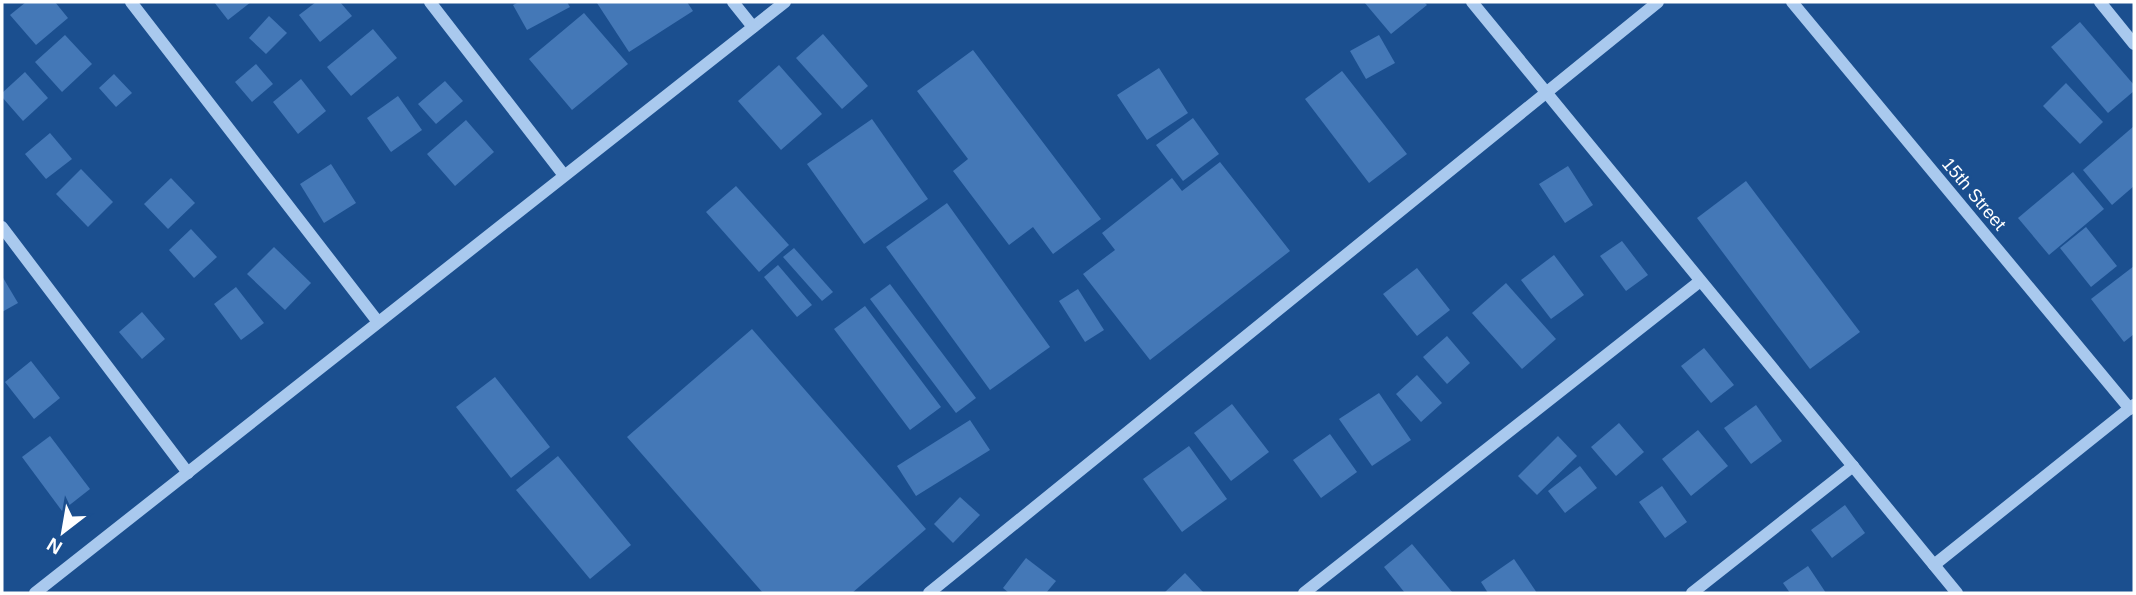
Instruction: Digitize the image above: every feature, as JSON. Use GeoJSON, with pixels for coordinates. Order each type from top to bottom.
{"type":"FeatureCollection","features":[{"type":"Feature","properties":{"kind":"street"},"geometry":{"type":"LineString","coordinates":[[131,2],[378,321]]}},
{"type":"Feature","properties":{"kind":"street"},"geometry":{"type":"LineString","coordinates":[[430,2],[563,174]]}},
{"type":"Feature","properties":{"kind":"street"},"geometry":{"type":"LineString","coordinates":[[733,2],[753,27]]}},
{"type":"Feature","properties":{"kind":"street"},"geometry":{"type":"LineString","coordinates":[[35,593],[563,174],[785,2]]}},
{"type":"Feature","properties":{"kind":"street"},"geometry":{"type":"LineString","coordinates":[[1472,2],[1699,282],[1957,593]]}},
{"type":"Feature","properties":{"kind":"street"},"geometry":{"type":"LineString","coordinates":[[929,593],[1545,90],[1658,2]]}},
{"type":"Feature","properties":{"kind":"street","name":"15th Street"},"geometry":{"type":"LineString","coordinates":[[1792,2],[2132,407]]}},
{"type":"Feature","properties":{"kind":"street"},"geometry":{"type":"LineString","coordinates":[[2099,2],[2134,44]]}},
{"type":"Feature","properties":{"kind":"street"},"geometry":{"type":"LineString","coordinates":[[2,227],[188,472]]}},
{"type":"Feature","properties":{"kind":"street"},"geometry":{"type":"LineString","coordinates":[[1304,593],[1699,282]]}},
{"type":"Feature","properties":{"kind":"street"},"geometry":{"type":"LineString","coordinates":[[1934,565],[2132,407]]}},
{"type":"Feature","properties":{"kind":"street"},"geometry":{"type":"LineString","coordinates":[[1692,593],[1853,466]]}},
{"type":"Feature","properties":{"kind":"building"},"geometry":{"type":"Polygon","coordinates":[[[26,2],[55,2],[68,18],[36,45],[10,15],[26,2]]]}},
{"type":"Feature","properties":{"kind":"building"},"geometry":{"type":"Polygon","coordinates":[[[214,2],[251,2],[228,20],[214,2]]]}},
{"type":"Feature","properties":{"kind":"building"},"geometry":{"type":"Polygon","coordinates":[[[316,2],[340,2],[352,16],[320,42],[299,15],[316,2]]]}},
{"type":"Feature","properties":{"kind":"building"},"geometry":{"type":"Polygon","coordinates":[[[519,2],[567,2],[570,7],[527,30],[513,5],[519,2]]]}},
{"type":"Feature","properties":{"kind":"building"},"geometry":{"type":"Polygon","coordinates":[[[687,2],[693,11],[629,52],[597,3],[687,2]]]}},
{"type":"Feature","properties":{"kind":"building"},"geometry":{"type":"Polygon","coordinates":[[[1364,2],[1424,2],[1427,5],[1391,34],[1364,2]]]}},
{"type":"Feature","properties":{"kind":"building"},"geometry":{"type":"Polygon","coordinates":[[[584,13],[628,64],[572,110],[529,59],[584,13]]]}},
{"type":"Feature","properties":{"kind":"building"},"geometry":{"type":"Polygon","coordinates":[[[269,16],[287,33],[266,54],[249,38],[269,16]]]}},
{"type":"Feature","properties":{"kind":"building"},"geometry":{"type":"Polygon","coordinates":[[[2080,22],[2134,85],[2134,91],[2108,113],[2051,47],[2080,22]]]}},
{"type":"Feature","properties":{"kind":"building"},"geometry":{"type":"Polygon","coordinates":[[[373,29],[397,58],[351,96],[327,67],[373,29]]]}},
{"type":"Feature","properties":{"kind":"building"},"geometry":{"type":"Polygon","coordinates":[[[823,34],[868,86],[842,109],[796,58],[823,34]]]}},
{"type":"Feature","properties":{"kind":"building"},"geometry":{"type":"Polygon","coordinates":[[[65,35],[92,64],[62,92],[35,62],[65,35]]]}},
{"type":"Feature","properties":{"kind":"building"},"geometry":{"type":"Polygon","coordinates":[[[1379,35],[1395,63],[1366,79],[1350,51],[1379,35]]]}},
{"type":"Feature","properties":{"kind":"building"},"geometry":{"type":"Polygon","coordinates":[[[973,50],[1101,219],[1053,254],[1033,227],[1009,245],[953,171],[968,159],[917,91],[973,50]]]}},
{"type":"Feature","properties":{"kind":"building"},"geometry":{"type":"Polygon","coordinates":[[[256,64],[273,84],[252,102],[235,82],[256,64]]]}},
{"type":"Feature","properties":{"kind":"building"},"geometry":{"type":"Polygon","coordinates":[[[779,65],[822,114],[781,150],[738,101],[779,65]]]}},
{"type":"Feature","properties":{"kind":"building"},"geometry":{"type":"Polygon","coordinates":[[[1159,68],[1188,113],[1147,140],[1117,95],[1159,68]]]}},
{"type":"Feature","properties":{"kind":"building"},"geometry":{"type":"Polygon","coordinates":[[[1342,71],[1407,154],[1369,183],[1305,99],[1342,71]]]}},
{"type":"Feature","properties":{"kind":"building"},"geometry":{"type":"Polygon","coordinates":[[[25,72],[48,98],[23,121],[2,97],[2,93],[25,72]]]}},
{"type":"Feature","properties":{"kind":"building"},"geometry":{"type":"Polygon","coordinates":[[[114,74],[132,93],[116,107],[99,88],[114,74]]]}},
{"type":"Feature","properties":{"kind":"building"},"geometry":{"type":"Polygon","coordinates":[[[301,79],[326,111],[298,134],[273,102],[301,79]]]}},
{"type":"Feature","properties":{"kind":"building"},"geometry":{"type":"Polygon","coordinates":[[[445,81],[463,101],[436,124],[418,104],[445,81]]]}},
{"type":"Feature","properties":{"kind":"building"},"geometry":{"type":"Polygon","coordinates":[[[2066,83],[2103,122],[2080,144],[2043,106],[2066,83]]]}},
{"type":"Feature","properties":{"kind":"building"},"geometry":{"type":"Polygon","coordinates":[[[398,96],[422,130],[391,152],[367,118],[398,96]]]}},
{"type":"Feature","properties":{"kind":"building"},"geometry":{"type":"Polygon","coordinates":[[[1193,118],[1219,154],[1183,181],[1156,145],[1193,118]]]}},
{"type":"Feature","properties":{"kind":"building"},"geometry":{"type":"Polygon","coordinates":[[[872,119],[928,199],[864,244],[807,164],[872,119]]]}},
{"type":"Feature","properties":{"kind":"building"},"geometry":{"type":"Polygon","coordinates":[[[466,120],[494,152],[455,186],[427,154],[466,120]]]}},
{"type":"Feature","properties":{"kind":"building"},"geometry":{"type":"Polygon","coordinates":[[[2134,126],[2134,186],[2112,205],[2083,170],[2134,126]]]}},
{"type":"Feature","properties":{"kind":"building"},"geometry":{"type":"Polygon","coordinates":[[[50,133],[72,159],[46,179],[25,154],[50,133]]]}},
{"type":"Feature","properties":{"kind":"building"},"geometry":{"type":"Polygon","coordinates":[[[1220,162],[1290,251],[1150,360],[1083,274],[1115,250],[1102,233],[1172,178],[1182,191],[1220,162]]]}},
{"type":"Feature","properties":{"kind":"building"},"geometry":{"type":"Polygon","coordinates":[[[331,164],[356,203],[324,223],[300,184],[331,164]]]}},
{"type":"Feature","properties":{"kind":"building"},"geometry":{"type":"Polygon","coordinates":[[[1568,166],[1593,205],[1565,223],[1539,184],[1568,166]]]}},
{"type":"Feature","properties":{"kind":"building"},"geometry":{"type":"Polygon","coordinates":[[[81,169],[113,202],[88,227],[56,194],[81,169]]]}},
{"type":"Feature","properties":{"kind":"building"},"geometry":{"type":"Polygon","coordinates":[[[2073,172],[2104,209],[2049,255],[2018,218],[2073,172]]]}},
{"type":"Feature","properties":{"kind":"building"},"geometry":{"type":"Polygon","coordinates":[[[171,178],[195,203],[168,229],[144,204],[171,178]]]}},
{"type":"Feature","properties":{"kind":"building"},"geometry":{"type":"Polygon","coordinates":[[[1746,181],[1860,332],[1810,369],[1697,218],[1746,181]]]}},
{"type":"Feature","properties":{"kind":"building"},"geometry":{"type":"Polygon","coordinates":[[[736,186],[789,245],[759,272],[706,212],[736,186]]]}},
{"type":"Feature","properties":{"kind":"building"},"geometry":{"type":"Polygon","coordinates":[[[947,203],[1050,347],[990,390],[886,247],[947,203]]]}},
{"type":"Feature","properties":{"kind":"building"},"geometry":{"type":"Polygon","coordinates":[[[2086,227],[2117,266],[2091,287],[2060,248],[2086,227]]]}},
{"type":"Feature","properties":{"kind":"building"},"geometry":{"type":"Polygon","coordinates":[[[191,229],[217,257],[194,278],[169,250],[191,229]]]}},
{"type":"Feature","properties":{"kind":"building"},"geometry":{"type":"Polygon","coordinates":[[[1622,241],[1648,275],[1626,291],[1600,256],[1622,241]]]}},
{"type":"Feature","properties":{"kind":"building"},"geometry":{"type":"Polygon","coordinates":[[[274,247],[311,283],[285,310],[247,274],[274,247]]]}},
{"type":"Feature","properties":{"kind":"building"},"geometry":{"type":"Polygon","coordinates":[[[794,248],[833,292],[822,301],[783,257],[794,248]]]}},
{"type":"Feature","properties":{"kind":"building"},"geometry":{"type":"Polygon","coordinates":[[[1554,255],[1584,295],[1551,319],[1521,280],[1554,255]]]}},
{"type":"Feature","properties":{"kind":"building"},"geometry":{"type":"Polygon","coordinates":[[[778,265],[812,305],[797,317],[764,277],[778,265]]]}},
{"type":"Feature","properties":{"kind":"building"},"geometry":{"type":"Polygon","coordinates":[[[2134,266],[2134,334],[2124,342],[2091,299],[2134,266]]]}},
{"type":"Feature","properties":{"kind":"building"},"geometry":{"type":"Polygon","coordinates":[[[1417,268],[1450,310],[1417,336],[1383,294],[1417,268]]]}},
{"type":"Feature","properties":{"kind":"building"},"geometry":{"type":"Polygon","coordinates":[[[2,276],[18,303],[2,312],[2,276]]]}},
{"type":"Feature","properties":{"kind":"building"},"geometry":{"type":"Polygon","coordinates":[[[1506,283],[1556,339],[1522,369],[1472,313],[1506,283]]]}},
{"type":"Feature","properties":{"kind":"building"},"geometry":{"type":"Polygon","coordinates":[[[890,284],[976,398],[956,413],[870,299],[890,284]]]}},
{"type":"Feature","properties":{"kind":"building"},"geometry":{"type":"Polygon","coordinates":[[[236,287],[264,323],[241,340],[214,304],[236,287]]]}},
{"type":"Feature","properties":{"kind":"building"},"geometry":{"type":"Polygon","coordinates":[[[1078,289],[1104,330],[1085,342],[1059,301],[1078,289]]]}},
{"type":"Feature","properties":{"kind":"building"},"geometry":{"type":"Polygon","coordinates":[[[865,306],[941,407],[910,430],[834,329],[865,306]]]}},
{"type":"Feature","properties":{"kind":"building"},"geometry":{"type":"Polygon","coordinates":[[[142,312],[165,339],[142,359],[119,332],[142,312]]]}},
{"type":"Feature","properties":{"kind":"building"},"geometry":{"type":"Polygon","coordinates":[[[752,329],[926,529],[852,593],[763,593],[627,437],[752,329]]]}},
{"type":"Feature","properties":{"kind":"building"},"geometry":{"type":"Polygon","coordinates":[[[1447,336],[1470,363],[1447,384],[1423,357],[1447,336]]]}},
{"type":"Feature","properties":{"kind":"building"},"geometry":{"type":"Polygon","coordinates":[[[1704,348],[1734,385],[1711,403],[1681,366],[1704,348]]]}},
{"type":"Feature","properties":{"kind":"building"},"geometry":{"type":"Polygon","coordinates":[[[31,361],[60,398],[34,419],[5,382],[31,361]]]}},
{"type":"Feature","properties":{"kind":"building"},"geometry":{"type":"Polygon","coordinates":[[[1417,375],[1442,403],[1421,422],[1396,394],[1417,375]]]}},
{"type":"Feature","properties":{"kind":"building"},"geometry":{"type":"Polygon","coordinates":[[[495,377],[550,447],[511,478],[456,407],[495,377]]]}},
{"type":"Feature","properties":{"kind":"building"},"geometry":{"type":"Polygon","coordinates":[[[1379,393],[1411,440],[1372,466],[1339,419],[1379,393]]]}},
{"type":"Feature","properties":{"kind":"building"},"geometry":{"type":"Polygon","coordinates":[[[1232,404],[1269,452],[1231,481],[1194,433],[1232,404]]]}},
{"type":"Feature","properties":{"kind":"building"},"geometry":{"type":"Polygon","coordinates":[[[1756,405],[1782,441],[1751,464],[1724,428],[1756,405]]]}},
{"type":"Feature","properties":{"kind":"building"},"geometry":{"type":"Polygon","coordinates":[[[970,420],[990,450],[916,496],[897,466],[970,420]]]}},
{"type":"Feature","properties":{"kind":"building"},"geometry":{"type":"Polygon","coordinates":[[[1619,423],[1644,452],[1616,476],[1591,447],[1619,423]]]}},
{"type":"Feature","properties":{"kind":"building"},"geometry":{"type":"Polygon","coordinates":[[[1698,430],[1728,466],[1691,496],[1662,459],[1698,430]]]}},
{"type":"Feature","properties":{"kind":"building"},"geometry":{"type":"Polygon","coordinates":[[[1330,434],[1357,472],[1321,498],[1293,460],[1330,434]]]}},
{"type":"Feature","properties":{"kind":"building"},"geometry":{"type":"Polygon","coordinates":[[[50,436],[90,489],[62,511],[22,457],[50,436]]]}},
{"type":"Feature","properties":{"kind":"building"},"geometry":{"type":"Polygon","coordinates":[[[1558,436],[1577,456],[1537,495],[1518,476],[1558,436]]]}},
{"type":"Feature","properties":{"kind":"building"},"geometry":{"type":"Polygon","coordinates":[[[1189,446],[1227,499],[1182,532],[1143,479],[1189,446]]]}},
{"type":"Feature","properties":{"kind":"building"},"geometry":{"type":"Polygon","coordinates":[[[558,456],[631,545],[590,579],[516,490],[558,456]]]}},
{"type":"Feature","properties":{"kind":"building"},"geometry":{"type":"Polygon","coordinates":[[[1580,466],[1597,488],[1565,513],[1548,491],[1580,466]]]}},
{"type":"Feature","properties":{"kind":"building"},"geometry":{"type":"Polygon","coordinates":[[[1662,486],[1687,522],[1665,538],[1639,502],[1662,486]]]}},
{"type":"Feature","properties":{"kind":"building"},"geometry":{"type":"Polygon","coordinates":[[[960,497],[980,515],[953,543],[934,524],[960,497]]]}},
{"type":"Feature","properties":{"kind":"building"},"geometry":{"type":"Polygon","coordinates":[[[1845,505],[1865,533],[1832,558],[1811,530],[1845,505]]]}},
{"type":"Feature","properties":{"kind":"building"},"geometry":{"type":"Polygon","coordinates":[[[1412,544],[1453,593],[1405,593],[1384,567],[1412,544]]]}},
{"type":"Feature","properties":{"kind":"building"},"geometry":{"type":"Polygon","coordinates":[[[1026,558],[1056,581],[1046,593],[1009,593],[1003,588],[1026,558]]]}},
{"type":"Feature","properties":{"kind":"building"},"geometry":{"type":"Polygon","coordinates":[[[1514,559],[1537,593],[1488,593],[1481,582],[1514,559]]]}},
{"type":"Feature","properties":{"kind":"building"},"geometry":{"type":"Polygon","coordinates":[[[1808,566],[1826,593],[1790,593],[1783,583],[1808,566]]]}},
{"type":"Feature","properties":{"kind":"building"},"geometry":{"type":"Polygon","coordinates":[[[1185,573],[1204,593],[1164,593],[1185,573]]]}}]}
